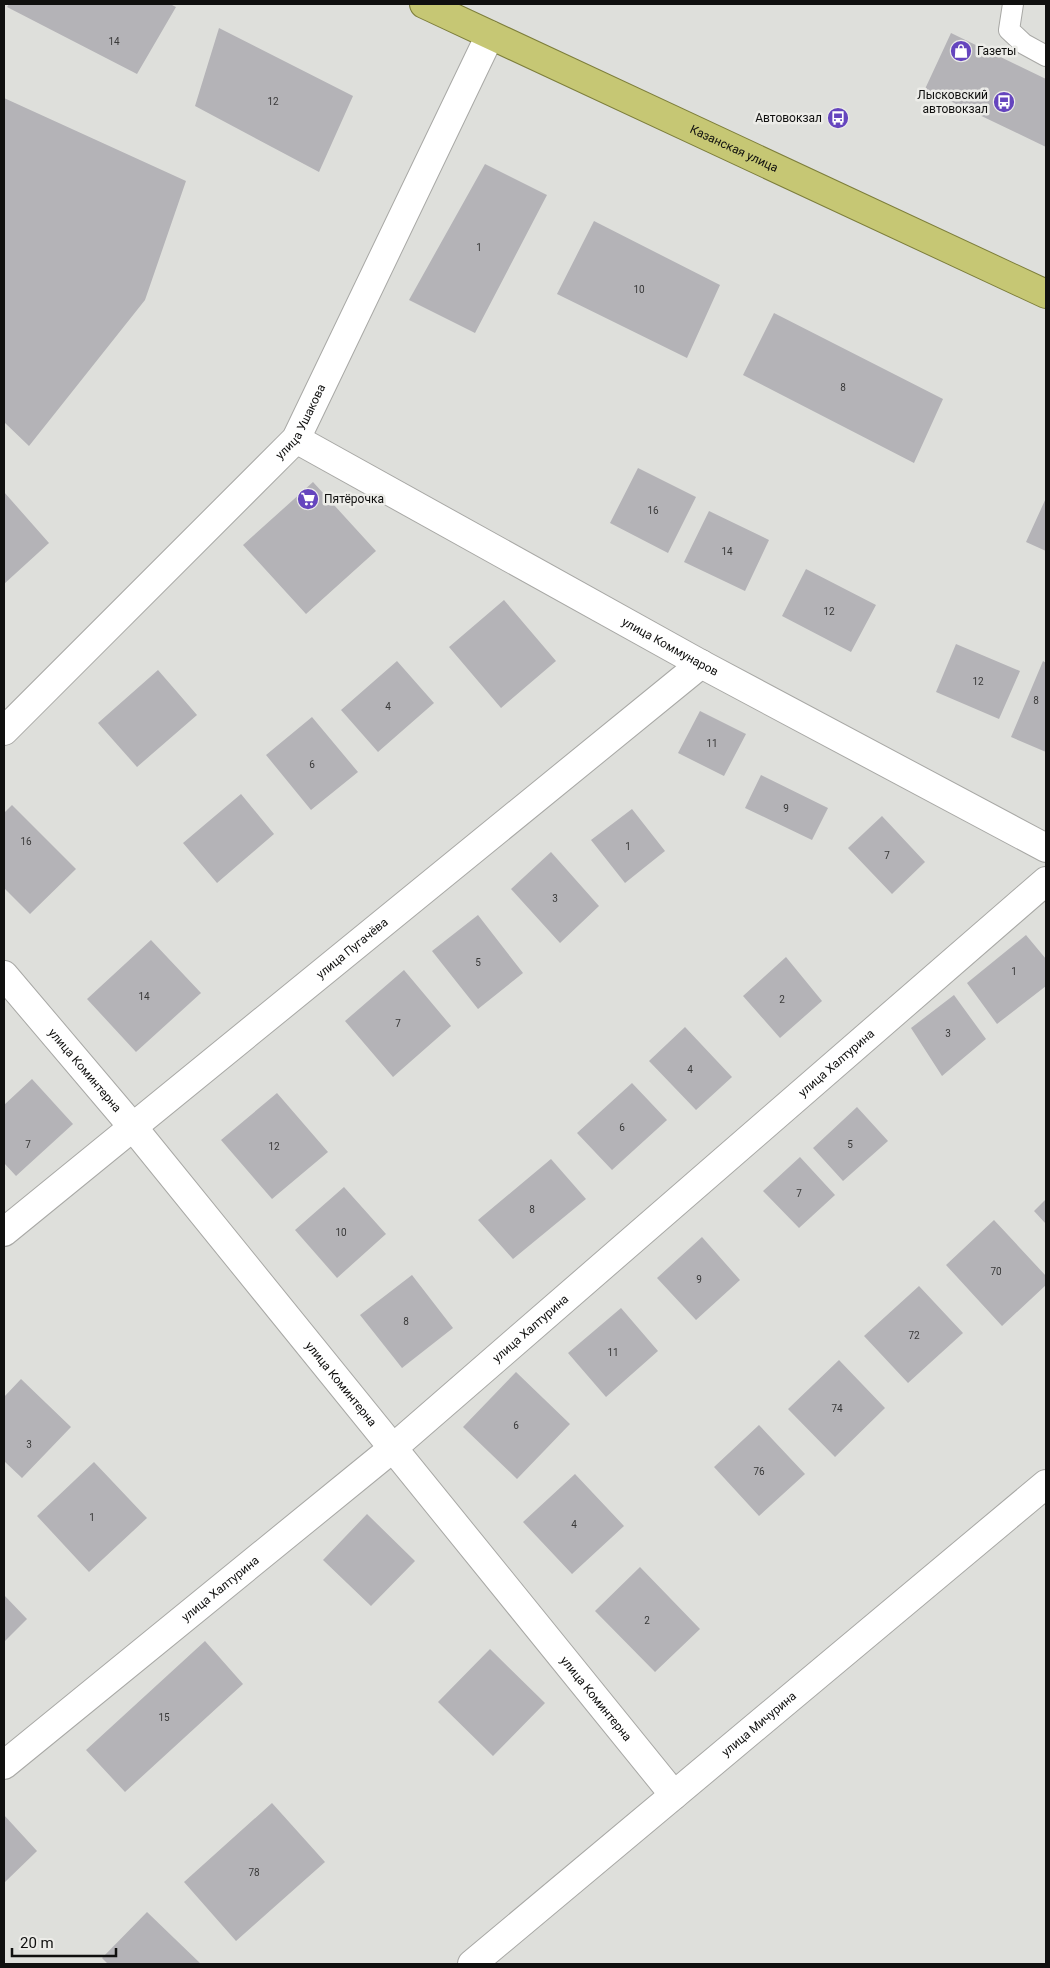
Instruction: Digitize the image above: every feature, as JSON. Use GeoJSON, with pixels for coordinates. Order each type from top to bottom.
{"type":"FeatureCollection","features":[{"type":"Feature","properties":{"kind":"highway","name":"Казанская улица"},"geometry":{"type":"LineString","coordinates":[[424,4],[1046,294]]}},
{"type":"Feature","properties":{"kind":"street","name":"улица Ушакова"},"geometry":{"type":"LineString","coordinates":[[4,731],[296,439],[490,35]]}},
{"type":"Feature","properties":{"kind":"street","name":"улица Коммунаров"},"geometry":{"type":"LineString","coordinates":[[296,439],[701,664],[1046,848]]}},
{"type":"Feature","properties":{"kind":"street","name":"улица Пугачёва"},"geometry":{"type":"LineString","coordinates":[[4,1232],[701,664]]}},
{"type":"Feature","properties":{"kind":"street","name":"улица Халтурина"},"geometry":{"type":"LineString","coordinates":[[4,1765],[393,1448],[1046,881]]}},
{"type":"Feature","properties":{"kind":"street","name":"улица Коминтерна"},"geometry":{"type":"LineString","coordinates":[[4,975],[132,1126],[674,1795]]}},
{"type":"Feature","properties":{"kind":"street","name":"улица Мичурина"},"geometry":{"type":"LineString","coordinates":[[472,1964],[1046,1484]]}},
{"type":"Feature","properties":{"kind":"lane"},"geometry":{"type":"LineString","coordinates":[[1013,4],[1009,30],[1024,44],[1046,56]]}},
{"type":"Feature","properties":{"kind":"building"},"geometry":{"type":"Polygon","coordinates":[[[9,4],[170,4],[176,7],[137,74],[7,7],[9,4]]]}},
{"type":"Feature","properties":{"kind":"building"},"geometry":{"type":"Polygon","coordinates":[[[219,28],[353,96],[319,172],[195,106],[219,28]]]}},
{"type":"Feature","properties":{"kind":"building"},"geometry":{"type":"Polygon","coordinates":[[[951,33],[1046,79],[1046,147],[925,89],[951,33]]]}},
{"type":"Feature","properties":{"kind":"building"},"geometry":{"type":"Polygon","coordinates":[[[4,98],[186,181],[145,300],[29,446],[4,422],[4,98]]]}},
{"type":"Feature","properties":{"kind":"building"},"geometry":{"type":"Polygon","coordinates":[[[485,164],[547,195],[475,333],[409,300],[485,164]]]}},
{"type":"Feature","properties":{"kind":"building"},"geometry":{"type":"Polygon","coordinates":[[[594,221],[720,285],[687,358],[557,294],[594,221]]]}},
{"type":"Feature","properties":{"kind":"building"},"geometry":{"type":"Polygon","coordinates":[[[774,313],[943,399],[914,463],[743,375],[774,313]]]}},
{"type":"Feature","properties":{"kind":"building"},"geometry":{"type":"Polygon","coordinates":[[[638,468],[696,497],[668,553],[610,523],[638,468]]]}},
{"type":"Feature","properties":{"kind":"building"},"geometry":{"type":"Polygon","coordinates":[[[313,482],[376,551],[306,614],[243,545],[313,482]]]}},
{"type":"Feature","properties":{"kind":"building"},"geometry":{"type":"Polygon","coordinates":[[[4,492],[49,543],[4,584],[4,492]]]}},
{"type":"Feature","properties":{"kind":"building"},"geometry":{"type":"Polygon","coordinates":[[[1046,498],[1046,551],[1026,542],[1046,498]]]}},
{"type":"Feature","properties":{"kind":"building"},"geometry":{"type":"Polygon","coordinates":[[[709,511],[769,540],[745,591],[684,562],[709,511]]]}},
{"type":"Feature","properties":{"kind":"building"},"geometry":{"type":"Polygon","coordinates":[[[806,569],[876,605],[851,652],[782,616],[806,569]]]}},
{"type":"Feature","properties":{"kind":"building"},"geometry":{"type":"Polygon","coordinates":[[[504,600],[556,661],[501,708],[449,647],[504,600]]]}},
{"type":"Feature","properties":{"kind":"building"},"geometry":{"type":"Polygon","coordinates":[[[956,644],[1020,671],[999,719],[936,692],[956,644]]]}},
{"type":"Feature","properties":{"kind":"building"},"geometry":{"type":"Polygon","coordinates":[[[397,661],[434,703],[378,752],[341,710],[397,661]]]}},
{"type":"Feature","properties":{"kind":"building"},"geometry":{"type":"Polygon","coordinates":[[[1043,661],[1046,663],[1046,752],[1011,737],[1043,661]]]}},
{"type":"Feature","properties":{"kind":"building"},"geometry":{"type":"Polygon","coordinates":[[[158,670],[197,715],[137,767],[98,723],[158,670]]]}},
{"type":"Feature","properties":{"kind":"building"},"geometry":{"type":"Polygon","coordinates":[[[700,711],[746,734],[724,776],[678,753],[700,711]]]}},
{"type":"Feature","properties":{"kind":"building"},"geometry":{"type":"Polygon","coordinates":[[[312,717],[358,772],[311,810],[266,755],[312,717]]]}},
{"type":"Feature","properties":{"kind":"building"},"geometry":{"type":"Polygon","coordinates":[[[761,775],[828,808],[812,840],[745,808],[761,775]]]}},
{"type":"Feature","properties":{"kind":"building"},"geometry":{"type":"Polygon","coordinates":[[[241,794],[274,834],[217,883],[183,843],[241,794]]]}},
{"type":"Feature","properties":{"kind":"building"},"geometry":{"type":"Polygon","coordinates":[[[12,805],[76,869],[30,914],[4,888],[4,813],[12,805]]]}},
{"type":"Feature","properties":{"kind":"building"},"geometry":{"type":"Polygon","coordinates":[[[632,809],[665,851],[625,883],[591,840],[632,809]]]}},
{"type":"Feature","properties":{"kind":"building"},"geometry":{"type":"Polygon","coordinates":[[[882,816],[925,862],[892,894],[848,848],[882,816]]]}},
{"type":"Feature","properties":{"kind":"building"},"geometry":{"type":"Polygon","coordinates":[[[551,852],[599,906],[560,943],[511,889],[551,852]]]}},
{"type":"Feature","properties":{"kind":"building"},"geometry":{"type":"Polygon","coordinates":[[[478,915],[523,973],[478,1009],[432,951],[478,915]]]}},
{"type":"Feature","properties":{"kind":"building"},"geometry":{"type":"Polygon","coordinates":[[[1026,935],[1046,959],[1046,986],[997,1024],[967,983],[1026,935]]]}},
{"type":"Feature","properties":{"kind":"building"},"geometry":{"type":"Polygon","coordinates":[[[151,940],[201,993],[136,1052],[87,999],[151,940]]]}},
{"type":"Feature","properties":{"kind":"building"},"geometry":{"type":"Polygon","coordinates":[[[786,957],[822,1001],[780,1038],[743,996],[786,957]]]}},
{"type":"Feature","properties":{"kind":"building"},"geometry":{"type":"Polygon","coordinates":[[[404,970],[451,1026],[393,1077],[345,1021],[404,970]]]}},
{"type":"Feature","properties":{"kind":"building"},"geometry":{"type":"Polygon","coordinates":[[[954,995],[986,1039],[942,1076],[911,1028],[954,995]]]}},
{"type":"Feature","properties":{"kind":"building"},"geometry":{"type":"Polygon","coordinates":[[[685,1027],[732,1077],[696,1110],[649,1061],[685,1027]]]}},
{"type":"Feature","properties":{"kind":"building"},"geometry":{"type":"Polygon","coordinates":[[[32,1079],[73,1124],[16,1176],[4,1163],[4,1105],[32,1079]]]}},
{"type":"Feature","properties":{"kind":"building"},"geometry":{"type":"Polygon","coordinates":[[[632,1083],[667,1120],[612,1170],[577,1133],[632,1083]]]}},
{"type":"Feature","properties":{"kind":"building"},"geometry":{"type":"Polygon","coordinates":[[[277,1093],[328,1152],[272,1199],[221,1140],[277,1093]]]}},
{"type":"Feature","properties":{"kind":"building"},"geometry":{"type":"Polygon","coordinates":[[[857,1107],[888,1141],[843,1181],[813,1148],[857,1107]]]}},
{"type":"Feature","properties":{"kind":"building"},"geometry":{"type":"Polygon","coordinates":[[[800,1157],[835,1195],[799,1228],[763,1191],[800,1157]]]}},
{"type":"Feature","properties":{"kind":"building"},"geometry":{"type":"Polygon","coordinates":[[[551,1159],[586,1199],[513,1259],[478,1220],[551,1159]]]}},
{"type":"Feature","properties":{"kind":"building"},"geometry":{"type":"Polygon","coordinates":[[[344,1187],[386,1234],[337,1278],[295,1230],[344,1187]]]}},
{"type":"Feature","properties":{"kind":"building"},"geometry":{"type":"Polygon","coordinates":[[[1046,1199],[1046,1224],[1034,1211],[1046,1199]]]}},
{"type":"Feature","properties":{"kind":"building"},"geometry":{"type":"Polygon","coordinates":[[[994,1220],[1046,1276],[1046,1285],[1002,1326],[946,1265],[994,1220]]]}},
{"type":"Feature","properties":{"kind":"building"},"geometry":{"type":"Polygon","coordinates":[[[702,1237],[740,1280],[696,1320],[657,1278],[702,1237]]]}},
{"type":"Feature","properties":{"kind":"building"},"geometry":{"type":"Polygon","coordinates":[[[412,1275],[453,1328],[402,1368],[360,1315],[412,1275]]]}},
{"type":"Feature","properties":{"kind":"building"},"geometry":{"type":"Polygon","coordinates":[[[919,1286],[963,1333],[908,1383],[864,1336],[919,1286]]]}},
{"type":"Feature","properties":{"kind":"building"},"geometry":{"type":"Polygon","coordinates":[[[621,1308],[658,1351],[606,1397],[568,1353],[621,1308]]]}},
{"type":"Feature","properties":{"kind":"building"},"geometry":{"type":"Polygon","coordinates":[[[839,1360],[885,1408],[835,1457],[788,1409],[839,1360]]]}},
{"type":"Feature","properties":{"kind":"building"},"geometry":{"type":"Polygon","coordinates":[[[516,1372],[570,1424],[517,1479],[463,1427],[516,1372]]]}},
{"type":"Feature","properties":{"kind":"building"},"geometry":{"type":"Polygon","coordinates":[[[21,1379],[71,1427],[22,1478],[4,1461],[4,1397],[21,1379]]]}},
{"type":"Feature","properties":{"kind":"building"},"geometry":{"type":"Polygon","coordinates":[[[759,1425],[805,1474],[759,1516],[714,1467],[759,1425]]]}},
{"type":"Feature","properties":{"kind":"building"},"geometry":{"type":"Polygon","coordinates":[[[94,1462],[147,1518],[89,1572],[37,1516],[94,1462]]]}},
{"type":"Feature","properties":{"kind":"building"},"geometry":{"type":"Polygon","coordinates":[[[575,1474],[624,1526],[572,1574],[523,1522],[575,1474]]]}},
{"type":"Feature","properties":{"kind":"building"},"geometry":{"type":"Polygon","coordinates":[[[367,1514],[415,1561],[371,1606],[323,1560],[367,1514]]]}},
{"type":"Feature","properties":{"kind":"building"},"geometry":{"type":"Polygon","coordinates":[[[640,1567],[700,1629],[655,1672],[595,1611],[640,1567]]]}},
{"type":"Feature","properties":{"kind":"building"},"geometry":{"type":"Polygon","coordinates":[[[4,1595],[27,1619],[4,1642],[4,1595]]]}},
{"type":"Feature","properties":{"kind":"building"},"geometry":{"type":"Polygon","coordinates":[[[205,1641],[243,1684],[125,1792],[86,1750],[205,1641]]]}},
{"type":"Feature","properties":{"kind":"building"},"geometry":{"type":"Polygon","coordinates":[[[490,1649],[545,1703],[493,1756],[438,1702],[490,1649]]]}},
{"type":"Feature","properties":{"kind":"building"},"geometry":{"type":"Polygon","coordinates":[[[272,1803],[325,1862],[236,1941],[184,1882],[272,1803]]]}},
{"type":"Feature","properties":{"kind":"building"},"geometry":{"type":"Polygon","coordinates":[[[4,1815],[37,1851],[4,1883],[4,1815]]]}},
{"type":"Feature","properties":{"kind":"building"},"geometry":{"type":"Polygon","coordinates":[[[147,1912],[201,1964],[108,1964],[102,1958],[147,1912]]]}},
{"type":"Feature","properties":{"kind":"place","name":"Газеты"},"geometry":{"type":"Point","coordinates":[961,51]}},
{"type":"Feature","properties":{"kind":"place","name":"Лысковский автовокзал"},"geometry":{"type":"Point","coordinates":[1004,102]}},
{"type":"Feature","properties":{"kind":"place","name":"Автовокзал"},"geometry":{"type":"Point","coordinates":[838,118]}},
{"type":"Feature","properties":{"kind":"place","name":"Пятёрочка"},"geometry":{"type":"Point","coordinates":[308,499]}}]}
